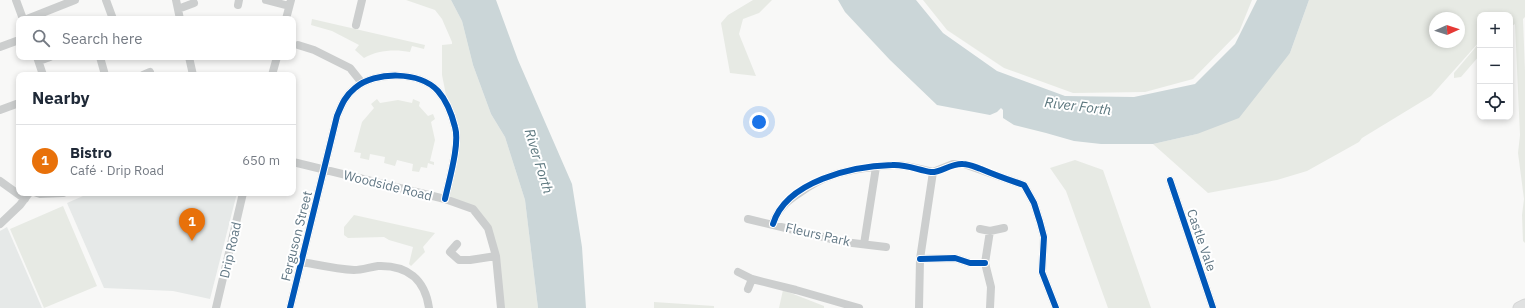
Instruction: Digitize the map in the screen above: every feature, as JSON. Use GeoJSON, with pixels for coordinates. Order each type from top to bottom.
{"type":"FeatureCollection","features":[{"type":"Feature","properties":{"kind":"main road"},"geometry":{"type":"LineString","coordinates":[[1519,308],[1525,305]]}},
{"type":"Feature","properties":{"kind":"street"},"geometry":{"type":"LineString","coordinates":[[16,0],[22,16]]}},
{"type":"Feature","properties":{"kind":"street"},"geometry":{"type":"LineString","coordinates":[[35,16],[75,0]]}},
{"type":"Feature","properties":{"kind":"street"},"geometry":{"type":"LineString","coordinates":[[106,0],[112,16]]}},
{"type":"Feature","properties":{"kind":"street"},"geometry":{"type":"LineString","coordinates":[[176,0],[179,16]]}},
{"type":"Feature","properties":{"kind":"street"},"geometry":{"type":"LineString","coordinates":[[266,0],[290,3],[287,16]]}},
{"type":"Feature","properties":{"kind":"street"},"geometry":{"type":"LineString","coordinates":[[356,25],[362,0]]}},
{"type":"Feature","properties":{"kind":"street"},"geometry":{"type":"LineString","coordinates":[[178,9],[194,3]]}},
{"type":"Feature","properties":{"kind":"street"},"geometry":{"type":"LineString","coordinates":[[0,47],[16,41]]}},
{"type":"Feature","properties":{"kind":"street"},"geometry":{"type":"LineString","coordinates":[[298,45],[314,50],[350,68],[362,83]]}},
{"type":"Feature","properties":{"kind":"street"},"geometry":{"type":"LineString","coordinates":[[38,60],[42,72]]}},
{"type":"Feature","properties":{"kind":"street"},"geometry":{"type":"LineString","coordinates":[[101,60],[104,72]]}},
{"type":"Feature","properties":{"kind":"street"},"geometry":{"type":"LineString","coordinates":[[190,60],[192,72]]}},
{"type":"Feature","properties":{"kind":"street"},"geometry":{"type":"LineString","coordinates":[[273,72],[276,60]]}},
{"type":"Feature","properties":{"kind":"street"},"geometry":{"type":"LineString","coordinates":[[324,170],[337,116],[344,99],[362,83],[385,76],[413,76],[432,86],[438,91],[451,115],[455,128],[457,141],[445,199]]}},
{"type":"Feature","properties":{"kind":"street"},"geometry":{"type":"LineString","coordinates":[[0,110],[16,104]]}},
{"type":"Feature","properties":{"kind":"street","name":"Woodside Road"},"geometry":{"type":"LineString","coordinates":[[296,163],[445,199],[473,210],[488,228],[496,256],[501,308]]}},
{"type":"Feature","properties":{"kind":"street"},"geometry":{"type":"LineString","coordinates":[[773,224],[775,217],[786,202],[814,182],[844,172],[893,165],[912,167],[933,172],[953,164],[964,164],[1024,185],[1034,202],[1044,237],[1042,272],[1056,308]]}},
{"type":"Feature","properties":{"kind":"street","name":"Fleurs Park"},"geometry":{"type":"LineString","coordinates":[[864,244],[876,167]]}},
{"type":"Feature","properties":{"kind":"street","name":"Ferguson Street"},"geometry":{"type":"LineString","coordinates":[[290,308],[324,170]]}},
{"type":"Feature","properties":{"kind":"street"},"geometry":{"type":"LineString","coordinates":[[919,308],[920,258],[933,172]]}},
{"type":"Feature","properties":{"kind":"street","name":"Castle Vale"},"geometry":{"type":"LineString","coordinates":[[1170,180],[1213,308]]}},
{"type":"Feature","properties":{"kind":"street"},"geometry":{"type":"LineString","coordinates":[[0,181],[16,190]]}},
{"type":"Feature","properties":{"kind":"street"},"geometry":{"type":"LineString","coordinates":[[0,224],[27,196]]}},
{"type":"Feature","properties":{"kind":"street","name":"Drip Road"},"geometry":{"type":"LineString","coordinates":[[216,308],[243,196]]}},
{"type":"Feature","properties":{"kind":"street","name":"Fleurs Park"},"geometry":{"type":"LineString","coordinates":[[748,219],[844,242],[886,247]]}},
{"type":"Feature","properties":{"kind":"street"},"geometry":{"type":"LineString","coordinates":[[980,229],[990,231],[1004,228]]}},
{"type":"Feature","properties":{"kind":"street"},"geometry":{"type":"LineString","coordinates":[[990,231],[985,263],[991,287],[990,308]]}},
{"type":"Feature","properties":{"kind":"street"},"geometry":{"type":"LineString","coordinates":[[457,244],[450,252],[459,260],[496,256]]}},
{"type":"Feature","properties":{"kind":"street"},"geometry":{"type":"LineString","coordinates":[[920,258],[954,258],[970,263],[985,263]]}},
{"type":"Feature","properties":{"kind":"street"},"geometry":{"type":"LineString","coordinates":[[302,262],[336,269],[356,270],[378,266],[406,271],[416,277],[423,288],[428,300],[429,308]]}},
{"type":"Feature","properties":{"kind":"street"},"geometry":{"type":"LineString","coordinates":[[738,272],[752,279],[859,308]]}},
{"type":"Feature","properties":{"kind":"street"},"geometry":{"type":"LineString","coordinates":[[748,289],[752,279]]}},
{"type":"Feature","properties":{"kind":"shaded area"},"geometry":{"type":"Polygon","coordinates":[[[406,0],[451,0],[462,21],[473,65],[491,114],[505,137],[525,200],[538,308],[502,308],[498,277],[482,216],[449,197],[460,137],[457,121],[446,95],[442,75],[442,45],[452,44],[452,42],[442,19],[435,10],[406,0]]]}},
{"type":"Feature","properties":{"kind":"shaded area"},"geometry":{"type":"Polygon","coordinates":[[[753,0],[772,0],[759,13],[743,19],[739,34],[756,76],[730,73],[721,23],[728,15],[753,0]]]}},
{"type":"Feature","properties":{"kind":"shaded area"},"geometry":{"type":"Polygon","coordinates":[[[923,0],[1252,0],[1239,32],[1193,79],[1145,92],[1073,93],[1004,68],[947,30],[923,0]]]}},
{"type":"Feature","properties":{"kind":"shaded area"},"geometry":{"type":"Polygon","coordinates":[[[1309,0],[1525,0],[1525,17],[1523,19],[1525,71],[1525,243],[1523,241],[1522,215],[1524,199],[1518,153],[1520,135],[1515,24],[1513,25],[1513,12],[1477,12],[1477,44],[1431,96],[1362,138],[1359,142],[1307,171],[1277,180],[1208,193],[1153,144],[1197,134],[1290,53],[1309,0]]]}},
{"type":"Feature","properties":{"kind":"shaded area"},"geometry":{"type":"Polygon","coordinates":[[[312,19],[425,45],[424,49],[412,46],[410,52],[387,51],[375,53],[364,58],[355,50],[359,45],[332,31],[311,25],[312,19]]]}},
{"type":"Feature","properties":{"kind":"shaded area"},"geometry":{"type":"Polygon","coordinates":[[[1477,46],[1477,58],[1461,77],[1454,78],[1454,73],[1477,46]]]}},
{"type":"Feature","properties":{"kind":"shaded area"},"geometry":{"type":"Polygon","coordinates":[[[377,99],[380,103],[398,100],[412,103],[413,99],[420,102],[419,106],[428,116],[433,114],[435,119],[431,122],[435,140],[430,161],[434,162],[434,165],[428,163],[427,168],[421,167],[419,172],[412,171],[413,164],[397,160],[395,166],[384,163],[385,157],[370,154],[369,160],[360,158],[361,153],[354,152],[362,122],[374,108],[371,104],[377,99]]]}},
{"type":"Feature","properties":{"kind":"shaded area"},"geometry":{"type":"Polygon","coordinates":[[[1075,160],[1103,170],[1151,308],[1108,308],[1066,191],[1050,168],[1075,160]]]}},
{"type":"Feature","properties":{"kind":"shaded area"},"geometry":{"type":"Polygon","coordinates":[[[83,196],[236,196],[210,299],[173,291],[104,288],[67,203],[83,196]]]}},
{"type":"Feature","properties":{"kind":"shaded area"},"geometry":{"type":"Polygon","coordinates":[[[63,206],[97,286],[44,308],[10,229],[63,206]]]}},
{"type":"Feature","properties":{"kind":"shaded area"},"geometry":{"type":"Polygon","coordinates":[[[354,215],[435,233],[423,247],[425,252],[411,266],[409,264],[413,247],[389,240],[384,237],[348,238],[344,235],[344,227],[354,215]]]}},
{"type":"Feature","properties":{"kind":"shaded area"},"geometry":{"type":"Polygon","coordinates":[[[7,227],[42,308],[0,308],[0,231],[7,227]]]}},
{"type":"Feature","properties":{"kind":"shaded area"},"geometry":{"type":"Polygon","coordinates":[[[783,290],[824,306],[824,308],[779,308],[783,290]]]}},
{"type":"Feature","properties":{"kind":"shaded area"},"geometry":{"type":"Polygon","coordinates":[[[654,302],[714,306],[714,308],[654,308],[654,302]]]}},
{"type":"Feature","properties":{"kind":"water","name":"River Forth"},"geometry":{"type":"Polygon","coordinates":[[[451,0],[496,0],[518,60],[572,184],[582,247],[586,308],[538,308],[525,200],[505,137],[491,114],[473,65],[462,21],[451,0]]]}},
{"type":"Feature","properties":{"kind":"water","name":"River Forth"},"geometry":{"type":"Polygon","coordinates":[[[838,0],[916,0],[943,33],[997,71],[1065,96],[1134,97],[1195,84],[1235,44],[1257,0],[1309,0],[1290,53],[1239,118],[1197,134],[1153,144],[1101,144],[1074,141],[1014,125],[1003,118],[1003,110],[1001,108],[997,112],[990,115],[937,105],[890,60],[845,12],[838,0]]]}},
{"type":"Feature","properties":{"kind":"cycle path"},"geometry":{"type":"LineString","coordinates":[[290,308],[337,116],[346,97],[355,88],[374,78],[397,76],[420,80],[430,84],[438,91],[444,99],[450,113],[456,134],[455,152],[445,199]]}},
{"type":"Feature","properties":{"kind":"cycle path"},"geometry":{"type":"LineString","coordinates":[[773,224],[780,209],[792,197],[806,187],[841,173],[876,166],[907,166],[934,172],[959,164],[970,165],[1024,185],[1034,203],[1044,237],[1042,272],[1056,308]]}},
{"type":"Feature","properties":{"kind":"cycle path"},"geometry":{"type":"LineString","coordinates":[[1170,180],[1213,308]]}},
{"type":"Feature","properties":{"kind":"cycle path"},"geometry":{"type":"LineString","coordinates":[[920,259],[955,258],[970,263],[985,263]]}},
{"type":"Feature","properties":{"kind":"place","name":"Bistro"},"geometry":{"type":"Point","coordinates":[192,241]}}]}
